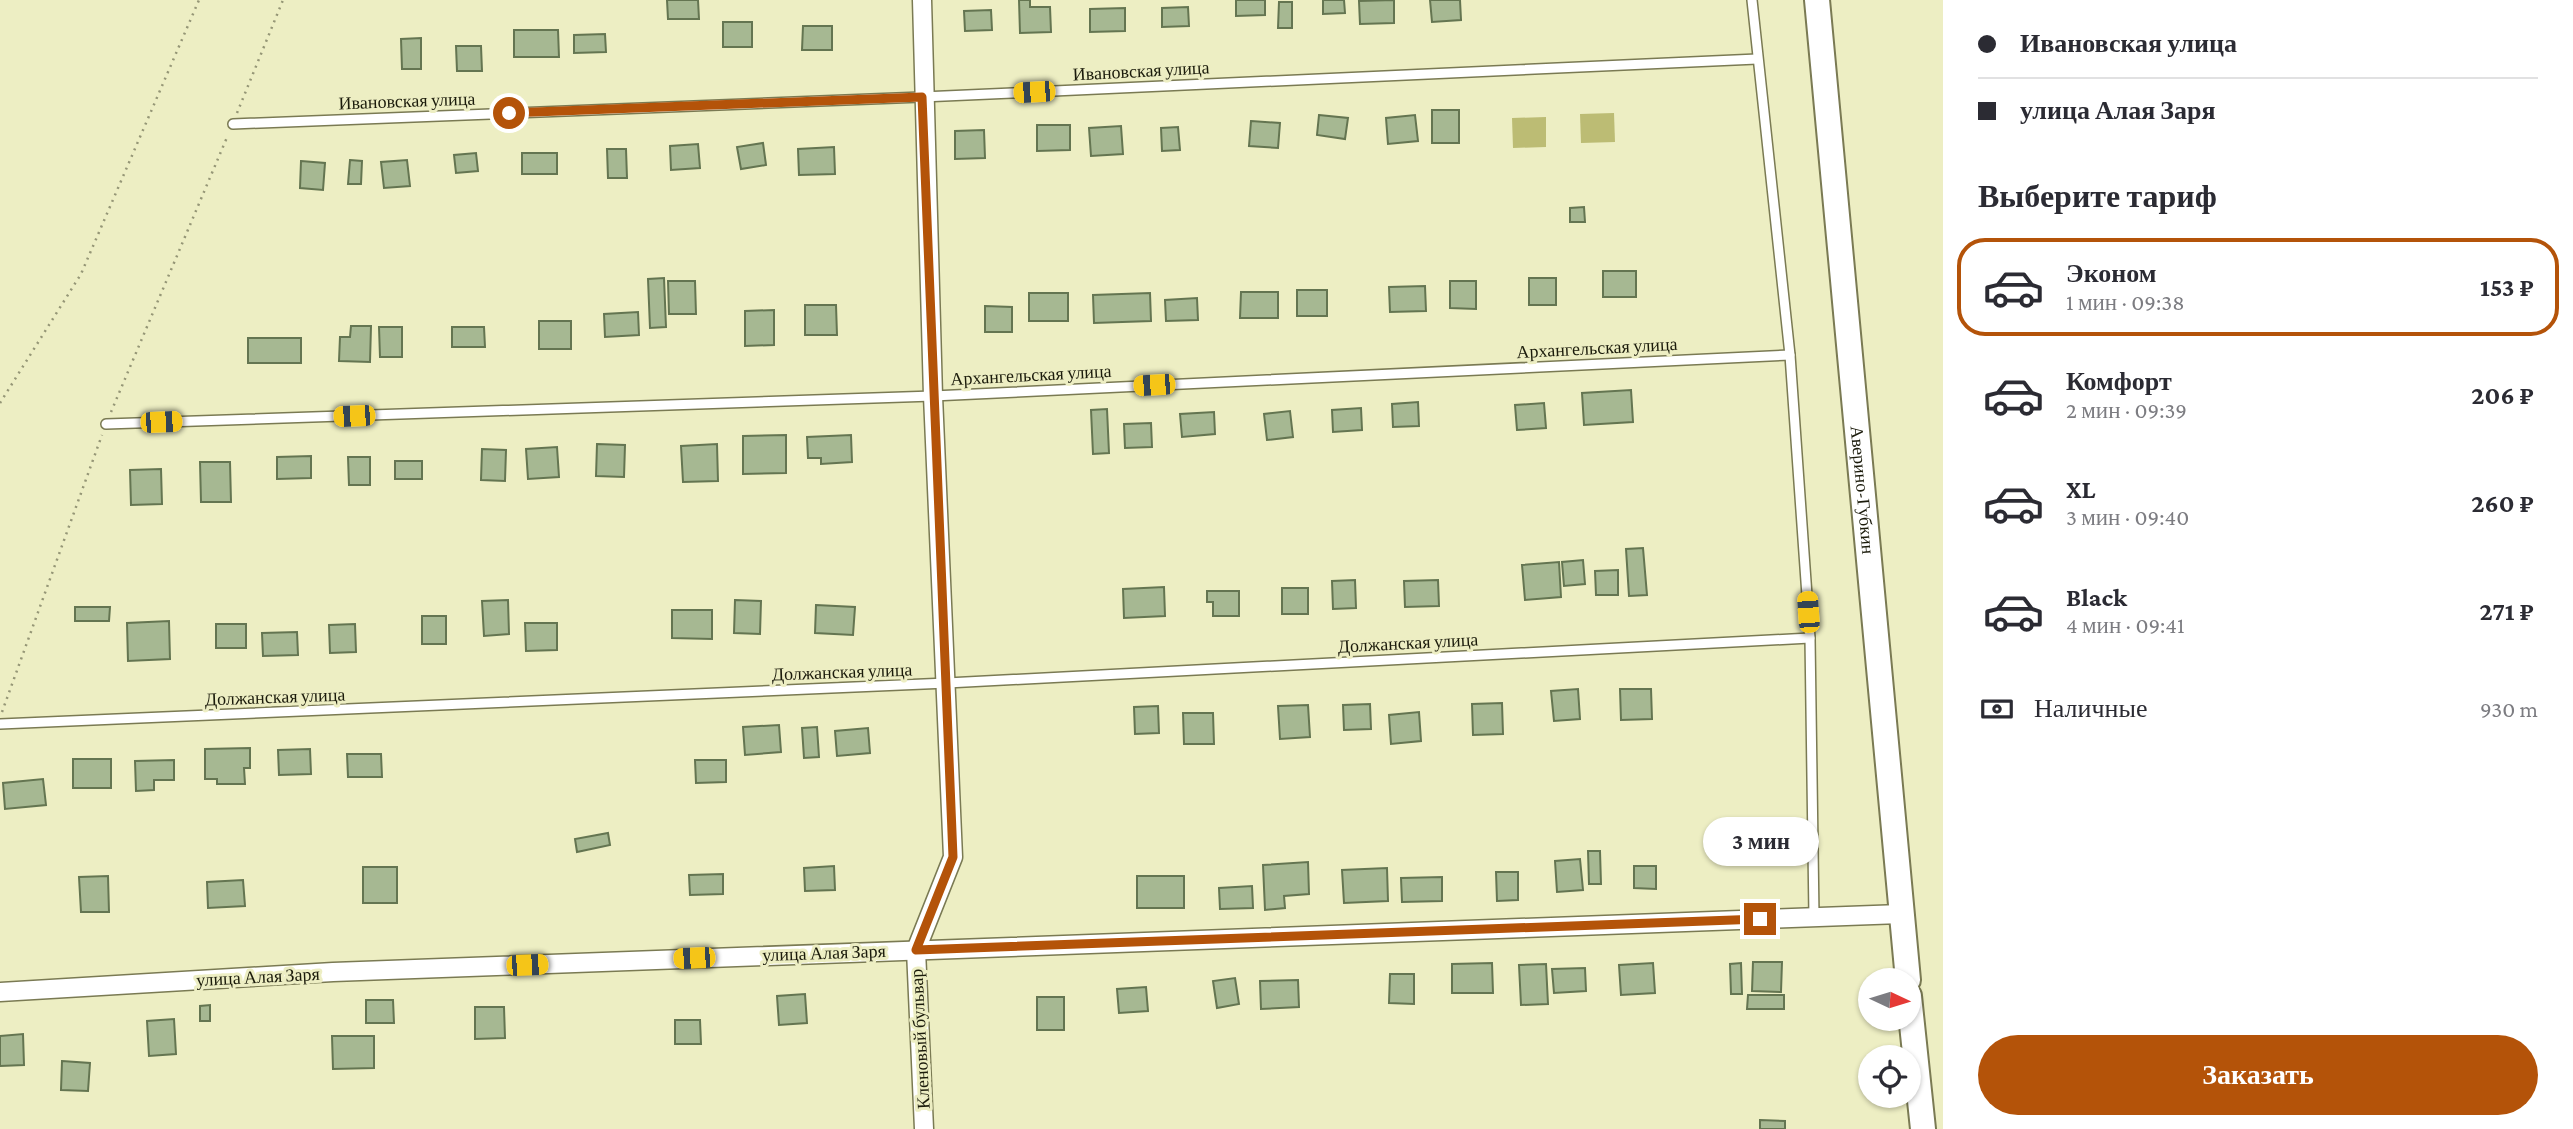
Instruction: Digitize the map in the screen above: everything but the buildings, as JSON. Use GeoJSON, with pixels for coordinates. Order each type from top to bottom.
{"type":"FeatureCollection","features":[{"type":"Feature","properties":{"kind":"main road","name":"Аверино-Губкин"},"geometry":{"type":"LineString","coordinates":[[1817,0],[1907,968]]}},
{"type":"Feature","properties":{"kind":"main road"},"geometry":{"type":"LineString","coordinates":[[1913,1031],[1923,1129]]}},
{"type":"Feature","properties":{"kind":"street"},"geometry":{"type":"LineString","coordinates":[[916,950],[953,857],[922,97],[922,0]]}},
{"type":"Feature","properties":{"kind":"street","name":"улица Алая Заря"},"geometry":{"type":"LineString","coordinates":[[0,992],[333,972],[1901,914]]}},
{"type":"Feature","properties":{"kind":"street","name":"Кленовый бульвар"},"geometry":{"type":"LineString","coordinates":[[916,950],[924,1129]]}},
{"type":"Feature","properties":{"kind":"lane"},"geometry":{"type":"LineString","coordinates":[[1752,0],[1790,355],[1810,638],[1814,917]]}},
{"type":"Feature","properties":{"kind":"lane","name":"Ивановская улица"},"geometry":{"type":"LineString","coordinates":[[233,124],[922,97],[1757,59]]}},
{"type":"Feature","properties":{"kind":"lane","name":"Архангельская улица"},"geometry":{"type":"LineString","coordinates":[[106,424],[933,396],[1790,355]]}},
{"type":"Feature","properties":{"kind":"lane","name":"Должанская улица"},"geometry":{"type":"LineString","coordinates":[[0,724],[947,683],[1810,638]]}},
{"type":"Feature","properties":{"kind":"path"},"geometry":{"type":"LineString","coordinates":[[0,403],[81,274],[199,0]]}},
{"type":"Feature","properties":{"kind":"path"},"geometry":{"type":"LineString","coordinates":[[0,718],[106,424],[283,0]]}},
{"type":"Feature","properties":{"kind":"shaded area"},"geometry":{"type":"Polygon","coordinates":[[[1614,113],[1615,142],[1581,143],[1580,114],[1614,113]]]}},
{"type":"Feature","properties":{"kind":"shaded area"},"geometry":{"type":"Polygon","coordinates":[[[1546,117],[1546,147],[1513,148],[1512,118],[1546,117]]]}},
{"type":"Feature","properties":{"kind":"route"},"geometry":{"type":"LineString","coordinates":[[509,113],[922,97],[953,857],[916,950],[1760,919]]}}]}
